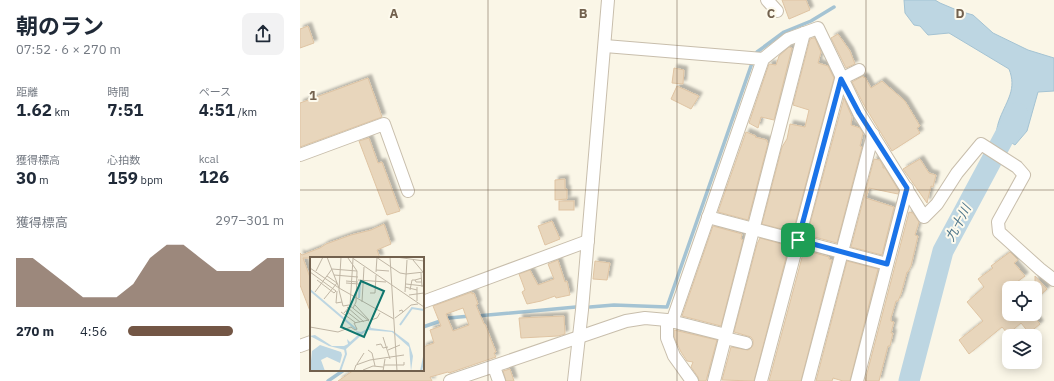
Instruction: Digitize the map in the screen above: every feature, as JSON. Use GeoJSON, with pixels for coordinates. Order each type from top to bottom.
{"type":"FeatureCollection","features":[{"type":"Feature","properties":{"kind":"street"},"geometry":{"type":"LineString","coordinates":[[574,381],[588,241],[608,0]]}},
{"type":"Feature","properties":{"kind":"street"},"geometry":{"type":"LineString","coordinates":[[767,0],[777,11]]}},
{"type":"Feature","properties":{"kind":"street"},"geometry":{"type":"LineString","coordinates":[[692,381],[674,356],[667,338],[669,321],[708,217],[763,59],[788,39],[818,28],[841,79],[859,113],[924,217],[937,204],[957,173],[981,144],[1017,167],[1024,175],[998,222],[999,232],[1054,280]]}},
{"type":"Feature","properties":{"kind":"street"},"geometry":{"type":"LineString","coordinates":[[714,381],[804,33]]}},
{"type":"Feature","properties":{"kind":"street"},"geometry":{"type":"LineString","coordinates":[[605,46],[763,59]]}},
{"type":"Feature","properties":{"kind":"street"},"geometry":{"type":"LineString","coordinates":[[761,381],[841,79],[859,70]]}},
{"type":"Feature","properties":{"kind":"street"},"geometry":{"type":"LineString","coordinates":[[300,155],[384,124],[408,191]]}},
{"type":"Feature","properties":{"kind":"street"},"geometry":{"type":"LineString","coordinates":[[808,381],[873,134]]}},
{"type":"Feature","properties":{"kind":"street"},"geometry":{"type":"LineString","coordinates":[[857,381],[907,188]]}},
{"type":"Feature","properties":{"kind":"street"},"geometry":{"type":"LineString","coordinates":[[708,217],[887,264]]}},
{"type":"Feature","properties":{"kind":"street"},"geometry":{"type":"LineString","coordinates":[[424,302],[588,241]]}},
{"type":"Feature","properties":{"kind":"street"},"geometry":{"type":"LineString","coordinates":[[450,381],[626,321],[645,318],[669,321],[746,343]]}},
{"type":"Feature","properties":{"kind":"street"},"geometry":{"type":"LineString","coordinates":[[300,346],[310,342]]}},
{"type":"Feature","properties":{"kind":"street"},"geometry":{"type":"LineString","coordinates":[[494,367],[499,381]]}},
{"type":"Feature","properties":{"kind":"water"},"geometry":{"type":"Polygon","coordinates":[[[904,0],[935,0],[959,11],[973,15],[993,33],[1028,50],[1054,58],[1054,91],[1038,92],[1027,131],[1015,145],[996,133],[999,120],[1012,89],[1009,69],[949,33],[928,35],[920,26],[914,25],[905,13],[904,0]]]}},
{"type":"Feature","properties":{"kind":"building"},"geometry":{"type":"Polygon","coordinates":[[[782,0],[806,0],[810,10],[789,19],[782,0]]]}},
{"type":"Feature","properties":{"kind":"building"},"geometry":{"type":"Polygon","coordinates":[[[308,26],[314,43],[300,48],[300,29],[308,26]]]}},
{"type":"Feature","properties":{"kind":"building"},"geometry":{"type":"Polygon","coordinates":[[[838,34],[850,51],[855,64],[846,68],[831,38],[838,34]]]}},
{"type":"Feature","properties":{"kind":"building"},"geometry":{"type":"Polygon","coordinates":[[[815,38],[821,52],[818,63],[828,66],[834,78],[793,232],[762,224],[782,147],[787,139],[790,124],[805,127],[809,110],[793,105],[810,39],[815,38]]]}},
{"type":"Feature","properties":{"kind":"building"},"geometry":{"type":"Polygon","coordinates":[[[789,47],[792,48],[774,120],[761,117],[758,128],[749,123],[769,64],[776,65],[779,56],[789,47]]]}},
{"type":"Feature","properties":{"kind":"building"},"geometry":{"type":"Polygon","coordinates":[[[674,68],[684,70],[683,84],[672,83],[674,68]]]}},
{"type":"Feature","properties":{"kind":"building"},"geometry":{"type":"Polygon","coordinates":[[[863,76],[871,88],[882,81],[905,101],[920,126],[917,128],[920,133],[892,151],[852,82],[863,76]]]}},
{"type":"Feature","properties":{"kind":"building"},"geometry":{"type":"Polygon","coordinates":[[[368,78],[382,117],[300,147],[300,103],[368,78]]]}},
{"type":"Feature","properties":{"kind":"building"},"geometry":{"type":"Polygon","coordinates":[[[677,86],[699,96],[691,109],[671,99],[677,86]]]}},
{"type":"Feature","properties":{"kind":"building"},"geometry":{"type":"Polygon","coordinates":[[[844,98],[852,117],[851,125],[860,128],[863,133],[860,146],[862,147],[837,243],[807,235],[844,98]]]}},
{"type":"Feature","properties":{"kind":"building"},"geometry":{"type":"Polygon","coordinates":[[[746,132],[756,136],[755,137],[767,140],[768,143],[748,220],[718,212],[746,132]]]}},
{"type":"Feature","properties":{"kind":"building"},"geometry":{"type":"Polygon","coordinates":[[[369,138],[378,163],[382,162],[400,211],[387,215],[359,141],[369,138]]]}},
{"type":"Feature","properties":{"kind":"building"},"geometry":{"type":"Polygon","coordinates":[[[874,159],[880,160],[883,168],[885,168],[899,191],[898,194],[869,188],[866,198],[894,207],[882,255],[851,247],[874,159]]]}},
{"type":"Feature","properties":{"kind":"building"},"geometry":{"type":"Polygon","coordinates":[[[920,159],[929,173],[936,175],[933,187],[931,186],[927,203],[903,169],[920,159]]]}},
{"type":"Feature","properties":{"kind":"building"},"geometry":{"type":"Polygon","coordinates":[[[565,179],[567,199],[555,200],[555,180],[565,179]]]}},
{"type":"Feature","properties":{"kind":"building"},"geometry":{"type":"Polygon","coordinates":[[[559,201],[574,201],[574,210],[559,210],[559,201]]]}},
{"type":"Feature","properties":{"kind":"building"},"geometry":{"type":"Polygon","coordinates":[[[909,212],[913,213],[919,222],[915,235],[918,236],[911,266],[907,272],[901,294],[898,301],[896,301],[891,318],[891,321],[894,322],[891,333],[893,333],[879,381],[865,381],[909,212]]]}},
{"type":"Feature","properties":{"kind":"building"},"geometry":{"type":"Polygon","coordinates":[[[552,221],[560,239],[545,245],[538,226],[552,221]]]}},
{"type":"Feature","properties":{"kind":"building"},"geometry":{"type":"Polygon","coordinates":[[[384,224],[391,244],[377,250],[380,257],[303,258],[310,277],[310,311],[300,285],[300,253],[302,255],[326,244],[371,230],[384,224]]]}},
{"type":"Feature","properties":{"kind":"building"},"geometry":{"type":"Polygon","coordinates":[[[713,226],[742,234],[741,239],[743,240],[721,326],[682,316],[713,226]]]}},
{"type":"Feature","properties":{"kind":"building"},"geometry":{"type":"Polygon","coordinates":[[[760,238],[789,246],[754,381],[722,380],[731,347],[748,350],[753,345],[753,340],[751,337],[734,332],[757,244],[760,238]]]}},
{"type":"Feature","properties":{"kind":"building"},"geometry":{"type":"Polygon","coordinates":[[[804,250],[829,257],[829,259],[832,260],[801,381],[769,381],[804,250]]]}},
{"type":"Feature","properties":{"kind":"building"},"geometry":{"type":"Polygon","coordinates":[[[1010,252],[1018,260],[1014,263],[1025,276],[1018,281],[1002,281],[1002,321],[1038,321],[1040,324],[1034,329],[1026,329],[1021,323],[1014,329],[1004,329],[1002,327],[969,354],[959,340],[983,321],[967,302],[984,287],[978,279],[993,268],[991,266],[1010,252]]]}},
{"type":"Feature","properties":{"kind":"building"},"geometry":{"type":"Polygon","coordinates":[[[558,260],[565,282],[567,281],[570,295],[556,298],[555,296],[527,304],[522,292],[525,290],[519,274],[530,270],[538,285],[554,279],[548,264],[558,260]]]}},
{"type":"Feature","properties":{"kind":"building"},"geometry":{"type":"Polygon","coordinates":[[[595,261],[610,263],[607,280],[593,279],[595,261]]]}},
{"type":"Feature","properties":{"kind":"building"},"geometry":{"type":"Polygon","coordinates":[[[847,261],[878,269],[850,381],[843,381],[833,378],[832,381],[816,381],[847,261]]]}},
{"type":"Feature","properties":{"kind":"building"},"geometry":{"type":"Polygon","coordinates":[[[1035,276],[1040,281],[1035,281],[1035,276]]]}},
{"type":"Feature","properties":{"kind":"building"},"geometry":{"type":"Polygon","coordinates":[[[1042,284],[1047,289],[1042,294],[1042,284]]]}},
{"type":"Feature","properties":{"kind":"building"},"geometry":{"type":"Polygon","coordinates":[[[472,292],[472,294],[474,293],[478,304],[476,305],[496,352],[494,353],[496,357],[449,373],[430,377],[432,381],[338,381],[353,371],[424,371],[424,347],[434,343],[430,330],[441,326],[433,306],[472,292]],[[463,308],[446,314],[453,331],[469,325],[463,308]]]}},
{"type":"Feature","properties":{"kind":"building"},"geometry":{"type":"Polygon","coordinates":[[[564,316],[565,334],[558,336],[521,338],[519,318],[564,316]]]}},
{"type":"Feature","properties":{"kind":"building"},"geometry":{"type":"Polygon","coordinates":[[[674,330],[717,340],[706,381],[699,381],[691,367],[693,362],[687,361],[681,352],[674,337],[674,330]]]}},
{"type":"Feature","properties":{"kind":"building"},"geometry":{"type":"Polygon","coordinates":[[[510,369],[514,381],[506,381],[503,371],[510,369]]]}},
{"type":"Feature","properties":{"kind":"waterway"},"geometry":{"type":"LineString","coordinates":[[757,52],[784,32],[811,21],[834,7]]}},
{"type":"Feature","properties":{"kind":"waterway"},"geometry":{"type":"LineString","coordinates":[[590,307],[614,305],[667,307],[752,63]]}},
{"type":"Feature","properties":{"kind":"waterway","name":"九十川"},"geometry":{"type":"LineString","coordinates":[[909,381],[943,251],[1017,113]]}},
{"type":"Feature","properties":{"kind":"waterway"},"geometry":{"type":"LineString","coordinates":[[477,316],[576,307]]}},
{"type":"Feature","properties":{"kind":"waterway"},"geometry":{"type":"LineString","coordinates":[[424,327],[449,318],[470,316]]}},
{"type":"Feature","properties":{"kind":"waterway"},"geometry":{"type":"LineString","coordinates":[[328,381],[343,371]]}},
{"type":"Feature","properties":{"kind":"route"},"geometry":{"type":"LineString","coordinates":[[841,79],[859,113],[907,188],[887,264],[798,240],[841,79]]}}]}
